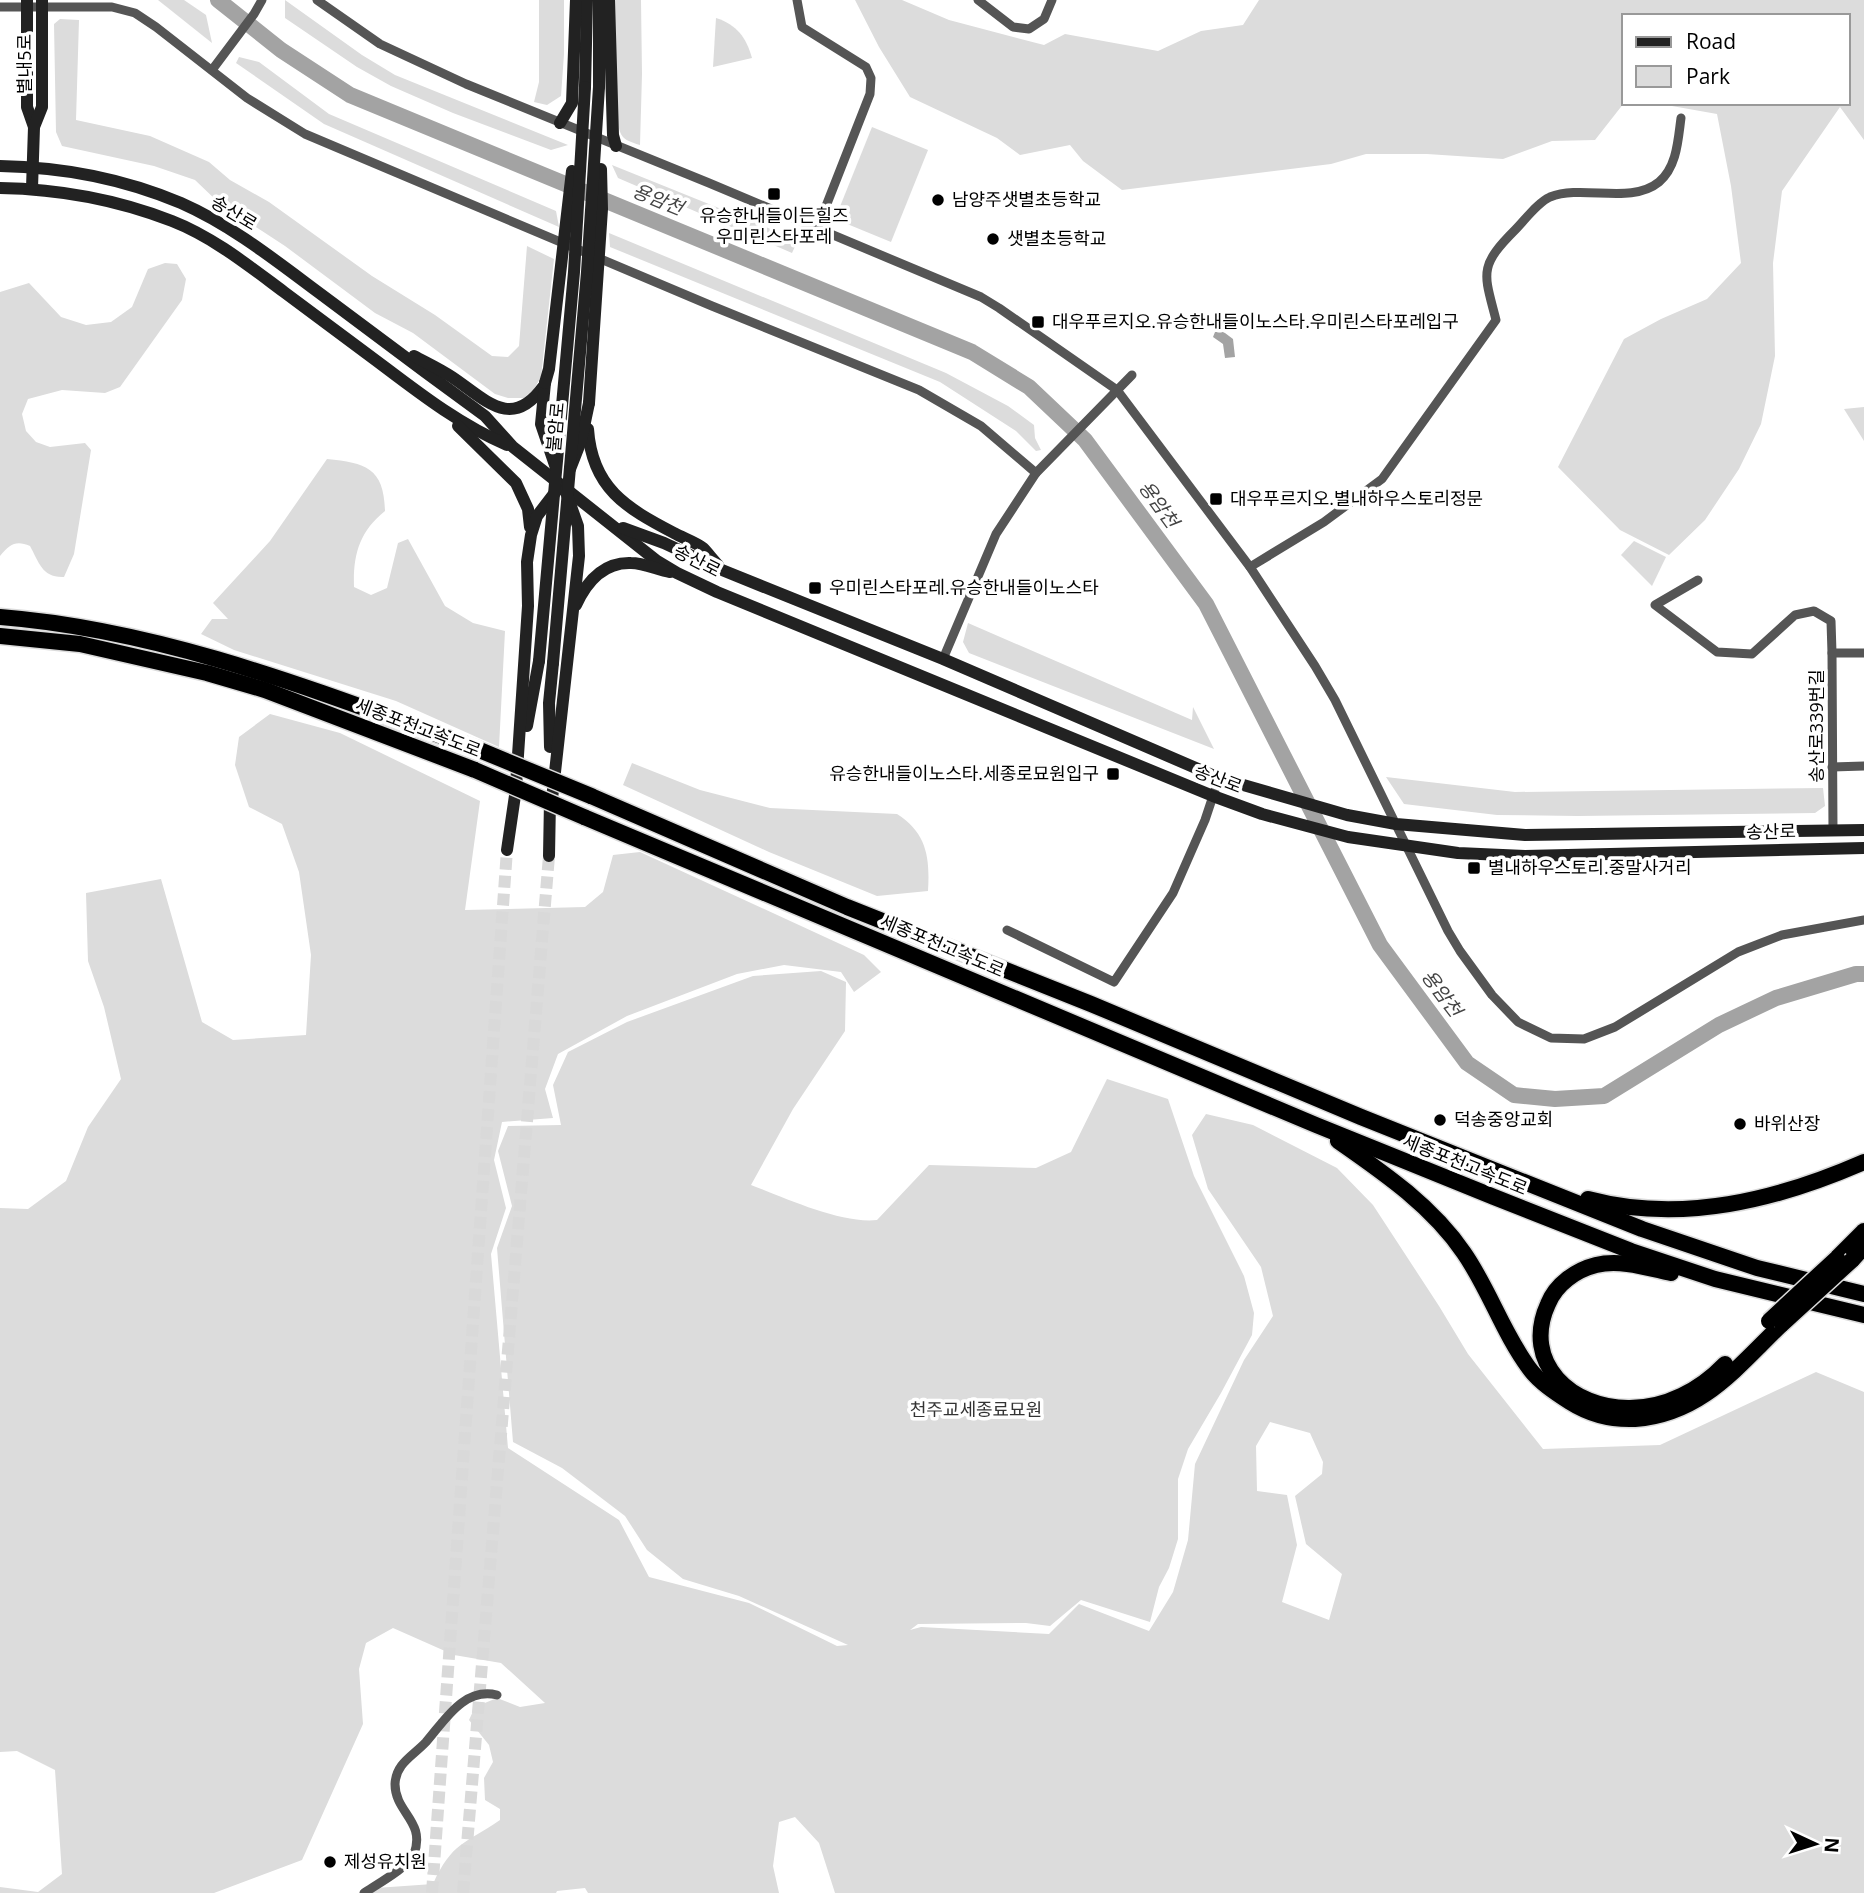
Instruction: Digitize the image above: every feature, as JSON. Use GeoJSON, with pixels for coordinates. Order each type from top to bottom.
{"type":"FeatureCollection","features":[{"type":"Feature","properties":{"kind":"highway","name":"세종포천고속도로"},"geometry":{"type":"LineString","coordinates":[[0,617],[96,631],[177,648],[270,674],[477,749],[846,907],[1642,1229],[1744,1264],[1864,1294]]}},
{"type":"Feature","properties":{"kind":"highway","name":"세종포천고속도로"},"geometry":{"type":"LineString","coordinates":[[0,636],[80,644],[207,673],[265,690],[475,770],[1316,1125],[1631,1251],[1715,1279],[1864,1315]]}},
{"type":"Feature","properties":{"kind":"highway"},"geometry":{"type":"LineString","coordinates":[[1316,1125],[1393,1180],[1433,1215],[1464,1253],[1530,1370],[1554,1392],[1578,1408],[1595,1414],[1629,1419],[1670,1414],[1715,1389],[1775,1322]]}},
{"type":"Feature","properties":{"kind":"highway"},"geometry":{"type":"LineString","coordinates":[[1518,1180],[1604,1203],[1681,1210],[1754,1201],[1864,1162]]}},
{"type":"Feature","properties":{"kind":"highway"},"geometry":{"type":"LineString","coordinates":[[1845,1259],[1864,1231]]}},
{"type":"Feature","properties":{"kind":"highway"},"geometry":{"type":"LineString","coordinates":[[1715,1279],[1613,1263],[1596,1265],[1574,1275],[1555,1291],[1544,1311],[1540,1338],[1546,1362],[1560,1382],[1585,1399],[1622,1408],[1659,1404],[1699,1386],[1845,1259],[1864,1247]]}},
{"type":"Feature","properties":{"kind":"street"},"geometry":{"type":"LineString","coordinates":[[212,71],[262,0]]}},
{"type":"Feature","properties":{"kind":"street"},"geometry":{"type":"LineString","coordinates":[[317,0],[380,44],[466,84],[981,297],[1116,390],[1250,567],[1315,666],[1335,700],[1448,931],[1492,995],[1518,1022],[1551,1038],[1584,1039],[1615,1027],[1738,952],[1782,935],[1864,920]]}},
{"type":"Feature","properties":{"kind":"street"},"geometry":{"type":"LineString","coordinates":[[560,123],[572,103],[576,0]]}},
{"type":"Feature","properties":{"kind":"street","name":"불암로"},"geometry":{"type":"LineString","coordinates":[[549,856],[551,808],[546,662],[574,272],[585,88],[587,0]]}},
{"type":"Feature","properties":{"kind":"street","name":"불암로"},"geometry":{"type":"LineString","coordinates":[[507,850],[516,785],[546,662],[587,272],[599,87],[599,0]]}},
{"type":"Feature","properties":{"kind":"street"},"geometry":{"type":"LineString","coordinates":[[609,0],[613,135],[616,146]]}},
{"type":"Feature","properties":{"kind":"street"},"geometry":{"type":"LineString","coordinates":[[797,0],[802,27],[866,67],[871,78],[870,94],[817,229]]}},
{"type":"Feature","properties":{"kind":"street"},"geometry":{"type":"LineString","coordinates":[[978,0],[1013,27],[1029,29],[1044,19],[1052,0]]}},
{"type":"Feature","properties":{"kind":"street"},"geometry":{"type":"LineString","coordinates":[[0,7],[42,3],[112,7],[135,13],[247,98],[305,134],[712,306],[919,390],[981,426],[1036,473]]}},
{"type":"Feature","properties":{"kind":"street","name":"별내5로"},"geometry":{"type":"LineString","coordinates":[[32,188],[34,127],[42,107],[42,3]]}},
{"type":"Feature","properties":{"kind":"street","name":"별내5로"},"geometry":{"type":"LineString","coordinates":[[24,5],[27,107],[34,127]]}},
{"type":"Feature","properties":{"kind":"street"},"geometry":{"type":"LineString","coordinates":[[516,785],[528,606],[527,562],[531,535],[537,516],[562,486],[576,458],[587,421],[602,209],[599,87]]}},
{"type":"Feature","properties":{"kind":"street"},"geometry":{"type":"LineString","coordinates":[[551,808],[579,556],[578,526],[541,424],[574,155],[585,88]]}},
{"type":"Feature","properties":{"kind":"street"},"geometry":{"type":"LineString","coordinates":[[1250,567],[1324,522],[1382,479],[1496,320],[1485,277],[1486,267],[1496,249],[1547,198],[1568,192],[1642,192],[1660,181],[1675,158],[1681,118]]}},
{"type":"Feature","properties":{"kind":"street","name":"송산로"},"geometry":{"type":"LineString","coordinates":[[0,166],[66,171],[113,181],[181,203],[229,229],[485,416],[513,447],[677,573],[1262,814],[1348,837],[1458,853],[1525,856],[1864,848]]}},
{"type":"Feature","properties":{"kind":"street","name":"송산로"},"geometry":{"type":"LineString","coordinates":[[0,188],[32,188],[109,202],[173,222],[217,245],[262,275],[477,432],[513,447]]}},
{"type":"Feature","properties":{"kind":"street"},"geometry":{"type":"LineString","coordinates":[[370,331],[452,377],[479,398],[496,407],[514,409],[531,402],[545,383]]}},
{"type":"Feature","properties":{"kind":"street"},"geometry":{"type":"LineString","coordinates":[[943,659],[996,534],[1036,473],[1132,375]]}},
{"type":"Feature","properties":{"kind":"street"},"geometry":{"type":"LineString","coordinates":[[438,406],[516,483],[528,509],[531,535]]}},
{"type":"Feature","properties":{"kind":"street"},"geometry":{"type":"LineString","coordinates":[[587,421],[589,446],[595,466],[610,492],[637,513],[704,549],[722,570]]}},
{"type":"Feature","properties":{"kind":"street","name":"송산로"},"geometry":{"type":"LineString","coordinates":[[612,525],[664,543],[722,570],[943,659],[1219,778],[1347,815],[1396,824],[1525,835],[1864,830]]}},
{"type":"Feature","properties":{"kind":"street"},"geometry":{"type":"LineString","coordinates":[[571,618],[589,580],[611,565],[634,563],[677,573]]}},
{"type":"Feature","properties":{"kind":"street"},"geometry":{"type":"LineString","coordinates":[[1698,580],[1656,605],[1717,652],[1752,654],[1795,615],[1814,611],[1831,621],[1832,653]]}},
{"type":"Feature","properties":{"kind":"street","name":"송산로339번길"},"geometry":{"type":"LineString","coordinates":[[1833,830],[1832,653],[1864,653]]}},
{"type":"Feature","properties":{"kind":"street"},"geometry":{"type":"LineString","coordinates":[[1832,767],[1864,766]]}},
{"type":"Feature","properties":{"kind":"street"},"geometry":{"type":"LineString","coordinates":[[1007,930],[1114,982],[1173,893],[1205,820],[1219,778]]}},
{"type":"Feature","properties":{"kind":"street"},"geometry":{"type":"LineString","coordinates":[[363,1893],[413,1858],[419,1839],[415,1825],[401,1806],[395,1787],[397,1773],[406,1758],[425,1742],[454,1707],[485,1692],[497,1695]]}},
{"type":"Feature","properties":{"kind":"green space"},"geometry":{"type":"Polygon","coordinates":[[[158,0],[184,0],[206,15],[212,43],[158,0]]]}},
{"type":"Feature","properties":{"kind":"green space"},"geometry":{"type":"Polygon","coordinates":[[[285,0],[395,75],[568,145],[551,150],[391,86],[357,67],[285,18],[285,0]]]}},
{"type":"Feature","properties":{"kind":"green space"},"geometry":{"type":"Polygon","coordinates":[[[539,0],[564,0],[561,96],[547,105],[534,102],[539,82],[539,0]]]}},
{"type":"Feature","properties":{"kind":"green space"},"geometry":{"type":"Polygon","coordinates":[[[614,0],[641,0],[640,145],[625,138],[618,123],[614,0]]]}},
{"type":"Feature","properties":{"kind":"green space"},"geometry":{"type":"Polygon","coordinates":[[[855,0],[902,0],[949,20],[1044,45],[1065,34],[1158,51],[1201,31],[1243,25],[1259,0],[1864,0],[1864,140],[1840,107],[1782,191],[1773,263],[1775,356],[1761,424],[1739,469],[1705,520],[1669,555],[1620,530],[1558,467],[1624,339],[1707,299],[1741,263],[1731,186],[1717,114],[1666,105],[1850,105],[1850,14],[1622,14],[1622,105],[1595,140],[1552,141],[1503,159],[1427,154],[1366,154],[1331,164],[1122,190],[1083,161],[1070,145],[1020,155],[997,138],[910,97],[879,47],[855,0]]]}},
{"type":"Feature","properties":{"kind":"green space"},"geometry":{"type":"Polygon","coordinates":[[[716,18],[730,24],[740,33],[752,58],[713,67],[716,18]]]}},
{"type":"Feature","properties":{"kind":"green space"},"geometry":{"type":"Polygon","coordinates":[[[60,19],[79,20],[76,120],[150,136],[209,162],[230,180],[269,202],[372,276],[435,315],[492,356],[508,357],[519,346],[527,246],[554,259],[541,377],[534,389],[524,398],[508,398],[495,394],[413,333],[375,313],[285,246],[218,202],[195,180],[154,166],[62,146],[56,132],[54,24],[60,19]]]}},
{"type":"Feature","properties":{"kind":"green space"},"geometry":{"type":"Polygon","coordinates":[[[239,57],[259,62],[329,114],[556,211],[559,227],[324,124],[236,63],[239,57]]]}},
{"type":"Feature","properties":{"kind":"green space"},"geometry":{"type":"Polygon","coordinates":[[[872,127],[928,150],[891,242],[835,219],[872,127]]]}},
{"type":"Feature","properties":{"kind":"green space"},"geometry":{"type":"Polygon","coordinates":[[[612,165],[798,240],[792,253],[618,178],[612,165]]]}},
{"type":"Feature","properties":{"kind":"green space"},"geometry":{"type":"Polygon","coordinates":[[[609,233],[946,373],[1008,406],[1034,425],[1035,438],[1041,450],[1036,451],[1016,431],[940,382],[610,247],[609,233]]]}},
{"type":"Feature","properties":{"kind":"green space"},"geometry":{"type":"Polygon","coordinates":[[[165,263],[177,264],[186,279],[182,300],[120,387],[105,393],[62,390],[28,399],[22,414],[26,431],[36,442],[50,447],[85,443],[91,450],[74,554],[64,577],[46,572],[30,546],[25,544],[13,544],[0,556],[0,292],[29,283],[61,317],[86,325],[111,322],[132,307],[148,269],[165,263]]]}},
{"type":"Feature","properties":{"kind":"green space"},"geometry":{"type":"Polygon","coordinates":[[[1864,407],[1864,441],[1844,409],[1864,407]]]}},
{"type":"Feature","properties":{"kind":"green space"},"geometry":{"type":"Polygon","coordinates":[[[327,459],[352,463],[370,470],[381,485],[384,497],[385,511],[369,527],[359,545],[354,587],[371,595],[387,588],[398,543],[408,539],[445,606],[473,623],[505,631],[499,747],[396,701],[234,650],[201,634],[212,619],[228,619],[213,603],[270,541],[327,459]]]}},
{"type":"Feature","properties":{"kind":"green space"},"geometry":{"type":"Polygon","coordinates":[[[1634,541],[1666,557],[1652,586],[1621,555],[1634,541]]]}},
{"type":"Feature","properties":{"kind":"green space"},"geometry":{"type":"Polygon","coordinates":[[[968,623],[1192,720],[1193,707],[1214,749],[969,653],[963,642],[968,623]]]}},
{"type":"Feature","properties":{"kind":"green space","name":"천주교세종료묘원"},"geometry":{"type":"Polygon","coordinates":[[[270,714],[340,733],[480,801],[465,910],[585,907],[603,892],[613,855],[640,852],[864,955],[881,972],[854,992],[841,972],[784,965],[737,974],[627,1016],[558,1054],[545,1089],[553,1118],[502,1122],[494,1160],[506,1208],[491,1254],[508,1448],[619,1520],[649,1577],[749,1603],[837,1646],[848,1645],[739,1596],[683,1579],[647,1550],[625,1516],[562,1468],[513,1442],[497,1248],[512,1206],[498,1151],[508,1126],[561,1125],[553,1085],[568,1052],[627,1022],[753,976],[821,971],[846,982],[845,1031],[793,1109],[751,1185],[830,1214],[877,1220],[929,1165],[1036,1168],[1071,1152],[1107,1079],[1168,1099],[1194,1176],[1244,1276],[1254,1313],[1252,1335],[1188,1449],[1178,1479],[1178,1539],[1169,1568],[1159,1587],[1150,1622],[1081,1600],[1050,1626],[1026,1623],[918,1624],[910,1630],[921,1627],[1049,1634],[1079,1604],[1149,1631],[1173,1592],[1188,1540],[1195,1464],[1244,1360],[1273,1316],[1261,1267],[1208,1189],[1192,1135],[1206,1114],[1253,1125],[1337,1168],[1373,1205],[1468,1354],[1543,1449],[1660,1445],[1816,1372],[1864,1392],[1864,1893],[835,1893],[819,1843],[795,1817],[779,1822],[773,1866],[779,1893],[588,1893],[585,1888],[556,1893],[365,1893],[376,1888],[433,1884],[453,1852],[500,1820],[500,1809],[485,1800],[484,1778],[493,1762],[489,1745],[469,1720],[475,1707],[497,1698],[520,1707],[545,1703],[501,1663],[454,1655],[393,1628],[366,1643],[359,1669],[363,1724],[302,1860],[214,1893],[0,1893],[0,1887],[38,1892],[62,1874],[55,1770],[17,1751],[0,1752],[0,1208],[28,1209],[66,1181],[88,1127],[121,1079],[104,1007],[88,961],[86,893],[161,879],[202,1022],[233,1040],[306,1035],[311,955],[299,872],[282,824],[249,807],[235,765],[239,737],[270,714]],[[1270,1422],[1256,1446],[1257,1491],[1287,1495],[1297,1545],[1282,1602],[1329,1620],[1342,1574],[1306,1544],[1295,1496],[1322,1474],[1323,1462],[1310,1433],[1270,1422]]]}},
{"type":"Feature","properties":{"kind":"green space"},"geometry":{"type":"Polygon","coordinates":[[[632,763],[700,790],[770,808],[897,814],[915,829],[921,838],[927,857],[928,891],[877,896],[769,852],[623,785],[632,763]]]}},
{"type":"Feature","properties":{"kind":"green space"},"geometry":{"type":"Polygon","coordinates":[[[1386,777],[1515,792],[1823,788],[1825,806],[1815,813],[1497,815],[1404,804],[1386,777]]]}},
{"type":"Feature","properties":{"kind":"shaded area"},"geometry":{"type":"Polygon","coordinates":[[[1217,327],[1233,339],[1235,357],[1225,358],[1223,344],[1213,337],[1217,327]]]}},
{"type":"Feature","properties":{"kind":"waterway","name":"용암천"},"geometry":{"type":"LineString","coordinates":[[218,0],[281,50],[350,95],[972,352],[1029,387],[1085,440],[1206,604],[1380,945],[1467,1063],[1514,1095],[1555,1099],[1604,1096],[1719,1025],[1776,998],[1856,974],[1864,974]]}},
{"type":"Feature","properties":{"kind":"tunnel"},"geometry":{"type":"LineString","coordinates":[[432,1893],[507,850]]}},
{"type":"Feature","properties":{"kind":"tunnel"},"geometry":{"type":"LineString","coordinates":[[463,1893],[549,856]]}},
{"type":"Feature","properties":{"kind":"place","name":"유승한내들이든힐즈 우미린스타포레"},"geometry":{"type":"Point","coordinates":[774,194]}},
{"type":"Feature","properties":{"kind":"place","name":"남양주샛별초등학교"},"geometry":{"type":"Point","coordinates":[938,200]}},
{"type":"Feature","properties":{"kind":"place","name":"샛별초등학교"},"geometry":{"type":"Point","coordinates":[993,239]}},
{"type":"Feature","properties":{"kind":"place","name":"대우푸르지오.유승한내들이노스타.우미린스타포레입구"},"geometry":{"type":"Point","coordinates":[1038,322]}},
{"type":"Feature","properties":{"kind":"place","name":"대우푸르지오.별내하우스토리정문"},"geometry":{"type":"Point","coordinates":[1216,499]}},
{"type":"Feature","properties":{"kind":"place","name":"우미린스타포레.유승한내들이노스타"},"geometry":{"type":"Point","coordinates":[815,588]}},
{"type":"Feature","properties":{"kind":"place","name":"유승한내들이노스타.세종로묘원입구"},"geometry":{"type":"Point","coordinates":[1113,774]}},
{"type":"Feature","properties":{"kind":"place","name":"별내하우스토리.중말사거리"},"geometry":{"type":"Point","coordinates":[1474,868]}},
{"type":"Feature","properties":{"kind":"place","name":"덕송중앙교회"},"geometry":{"type":"Point","coordinates":[1440,1120]}},
{"type":"Feature","properties":{"kind":"place","name":"바위산장"},"geometry":{"type":"Point","coordinates":[1740,1124]}},
{"type":"Feature","properties":{"kind":"place","name":"제성유치원"},"geometry":{"type":"Point","coordinates":[330,1862]}}]}
